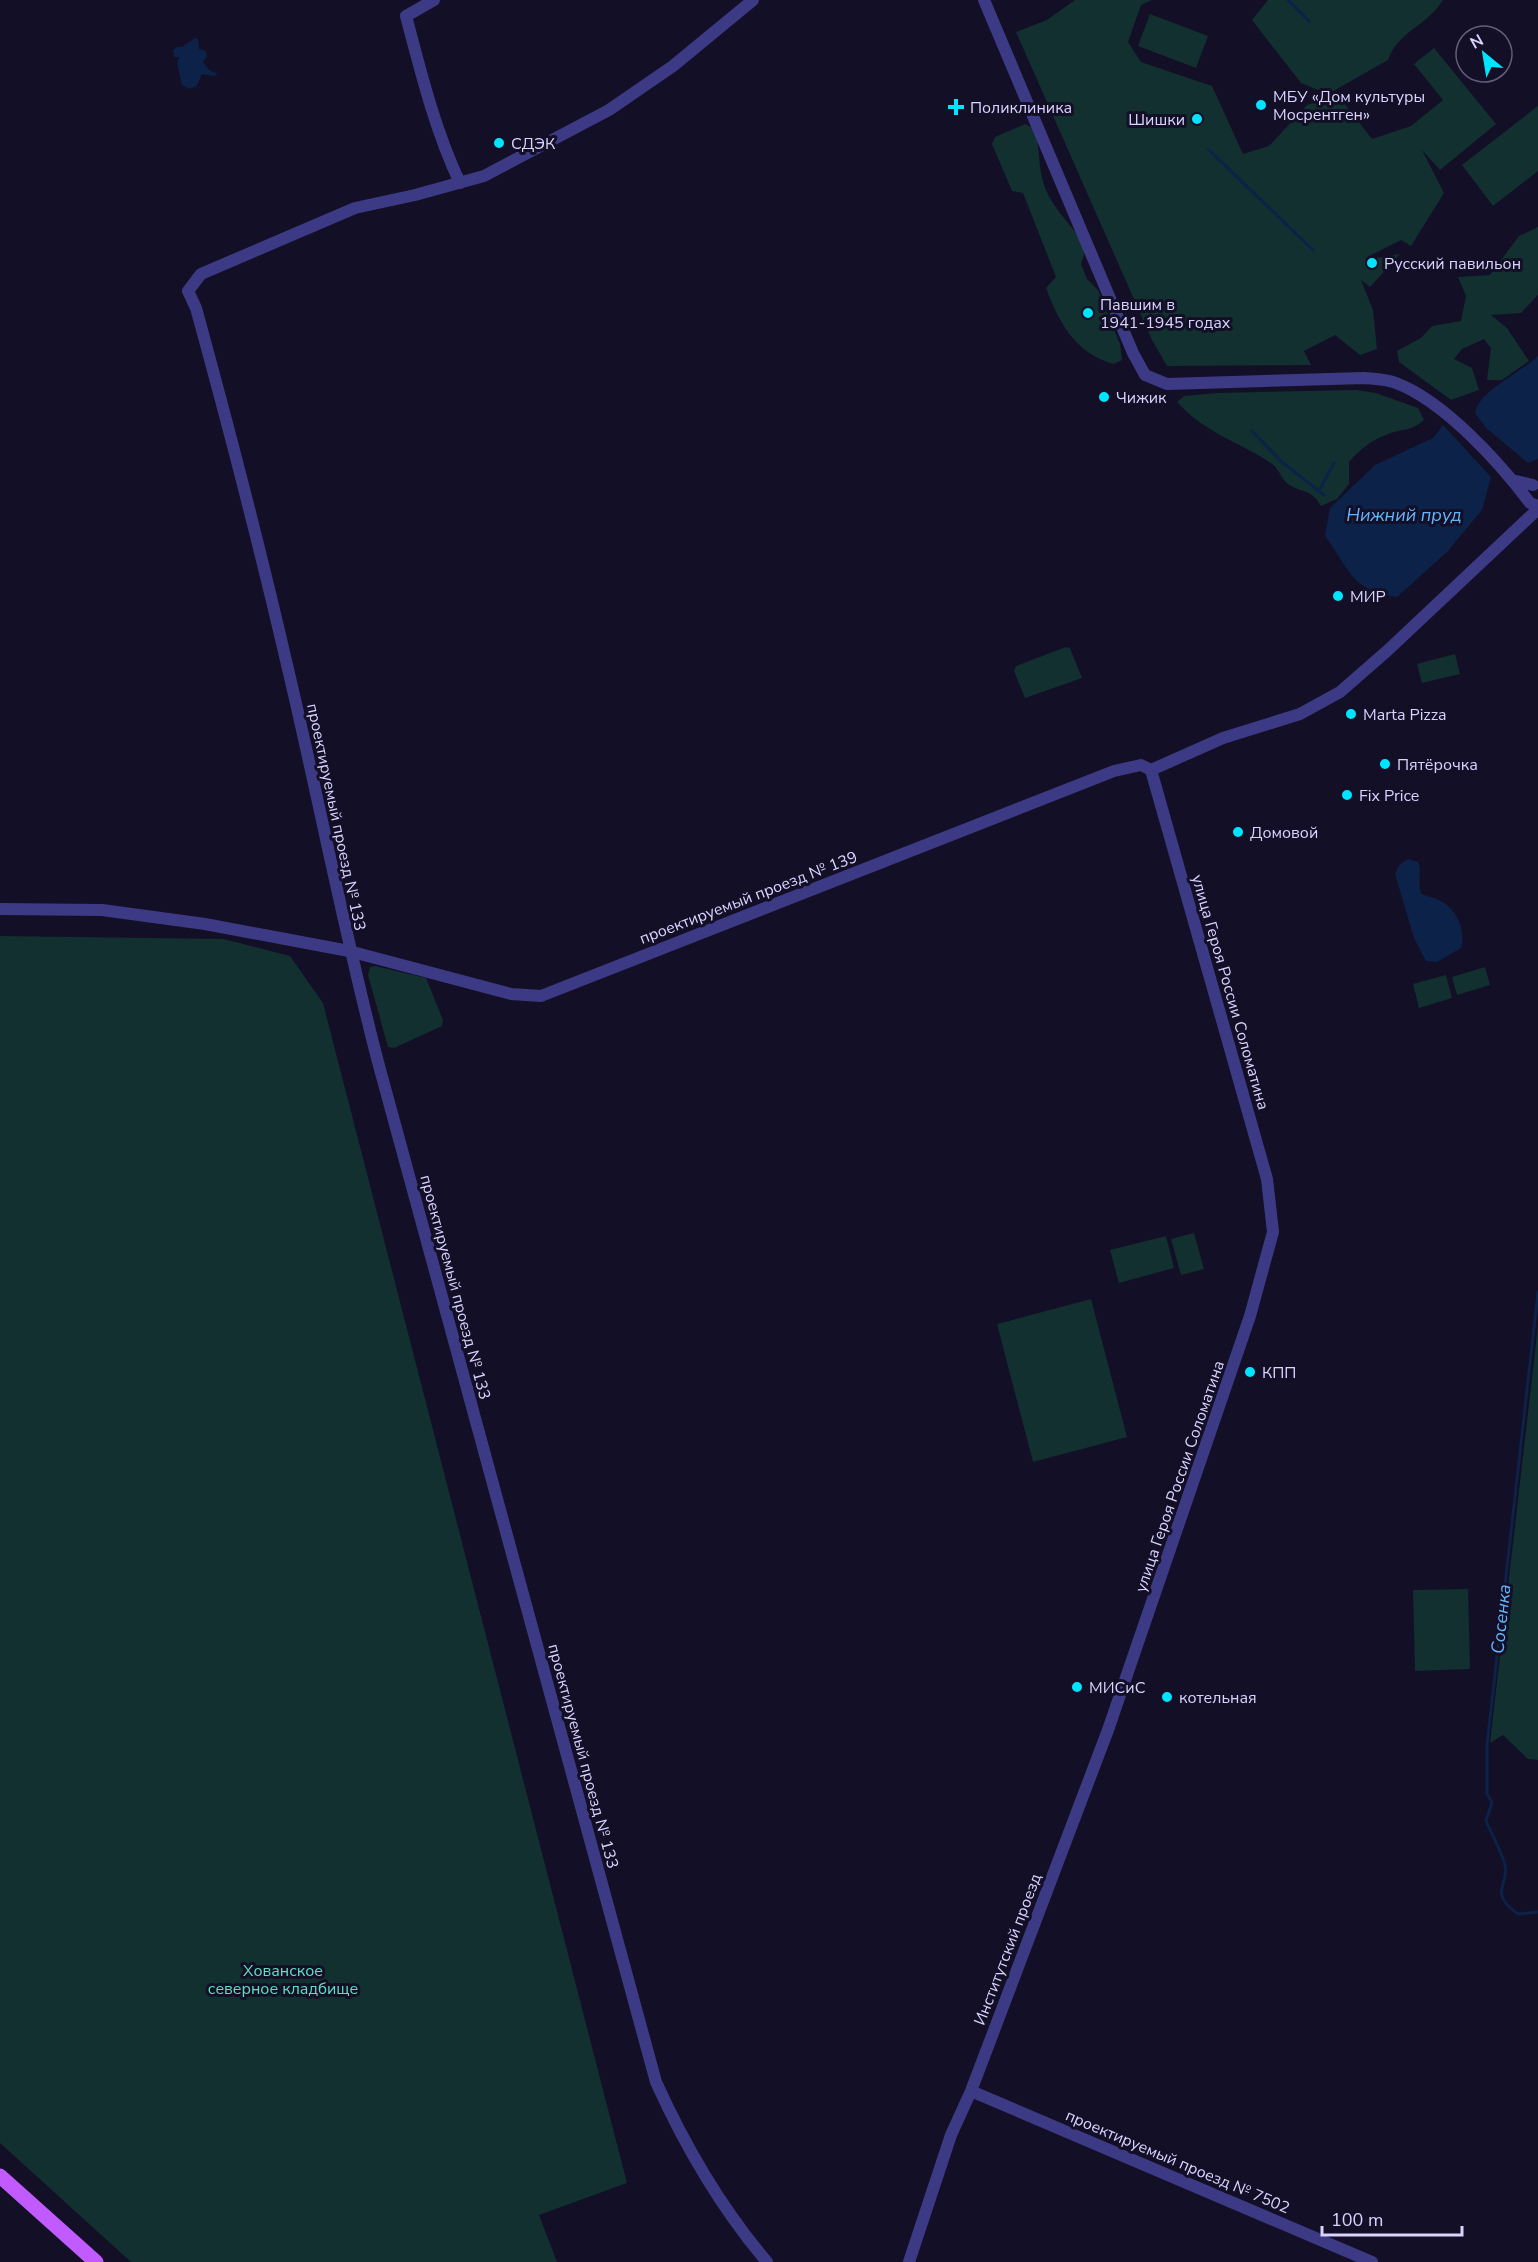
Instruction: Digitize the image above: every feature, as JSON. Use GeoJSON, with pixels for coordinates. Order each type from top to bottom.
{"type":"FeatureCollection","features":[{"type":"Feature","properties":{"kind":"main road"},"geometry":{"type":"LineString","coordinates":[[0,2176],[96,2262]]}},
{"type":"Feature","properties":{"kind":"street"},"geometry":{"type":"LineString","coordinates":[[434,0],[406,16],[447,157],[460,183],[484,176],[609,110],[673,66],[753,0]]}},
{"type":"Feature","properties":{"kind":"street"},"geometry":{"type":"LineString","coordinates":[[984,0],[1132,352],[1145,375],[1167,384],[1364,378],[1394,382],[1423,396],[1455,421],[1534,505]]}},
{"type":"Feature","properties":{"kind":"street","name":"проектируемый проезд № 133"},"geometry":{"type":"LineString","coordinates":[[460,183],[356,208],[201,274],[188,291],[196,308],[248,503],[288,668],[349,951],[656,2082],[680,2134],[725,2207],[768,2262]]}},
{"type":"Feature","properties":{"kind":"street"},"geometry":{"type":"LineString","coordinates":[[1509,478],[1521,484],[1536,485]]}},
{"type":"Feature","properties":{"kind":"street"},"geometry":{"type":"LineString","coordinates":[[1534,505],[1528,490],[1536,485]]}},
{"type":"Feature","properties":{"kind":"street"},"geometry":{"type":"LineString","coordinates":[[1150,770],[1223,738],[1300,714],[1321,705],[1387,651],[1516,529],[1534,505]]}},
{"type":"Feature","properties":{"kind":"street","name":"проектируемый проезд № 139"},"geometry":{"type":"LineString","coordinates":[[0,909],[102,910],[205,924],[349,951],[511,994],[541,996],[1114,771],[1141,765],[1150,770]]}},
{"type":"Feature","properties":{"kind":"street","name":"улица Героя России Соломатина"},"geometry":{"type":"LineString","coordinates":[[1137,1648],[1250,1316],[1273,1232],[1267,1179],[1150,770]]}},
{"type":"Feature","properties":{"kind":"street","name":"Институтский проезд"},"geometry":{"type":"LineString","coordinates":[[909,2262],[951,2135],[970,2091],[1137,1648]]}},
{"type":"Feature","properties":{"kind":"street","name":"проектируемый проезд № 7502"},"geometry":{"type":"LineString","coordinates":[[970,2091],[1372,2262]]}},
{"type":"Feature","properties":{"kind":"green space"},"geometry":{"type":"Polygon","coordinates":[[[1075,0],[1152,0],[1141,5],[1128,42],[1141,62],[1212,86],[1243,154],[1269,146],[1307,105],[1337,94],[1372,139],[1411,126],[1443,100],[1414,64],[1434,48],[1454,73],[1454,84],[1463,84],[1496,124],[1440,170],[1422,150],[1444,193],[1411,246],[1401,240],[1367,257],[1366,260],[1400,254],[1370,287],[1361,280],[1373,310],[1377,349],[1360,355],[1335,335],[1304,351],[1311,365],[1167,366],[1152,340],[1016,32],[1047,20],[1075,0]]]}},
{"type":"Feature","properties":{"kind":"green space"},"geometry":{"type":"Polygon","coordinates":[[[1268,0],[1443,0],[1429,17],[1398,42],[1388,60],[1328,94],[1301,83],[1252,20],[1268,0]]]}},
{"type":"Feature","properties":{"kind":"green space"},"geometry":{"type":"Polygon","coordinates":[[[1150,14],[1208,36],[1196,68],[1138,46],[1150,14]]]}},
{"type":"Feature","properties":{"kind":"green space"},"geometry":{"type":"Polygon","coordinates":[[[1538,106],[1538,171],[1493,206],[1462,165],[1538,106]]]}},
{"type":"Feature","properties":{"kind":"green space"},"geometry":{"type":"Polygon","coordinates":[[[1025,124],[1035,129],[1041,173],[1046,190],[1054,205],[1086,248],[1081,264],[1087,279],[1098,290],[1120,344],[1122,360],[1114,364],[1089,353],[1079,345],[1063,325],[1046,288],[1056,277],[1023,193],[1012,191],[992,144],[995,137],[1025,124]]]}},
{"type":"Feature","properties":{"kind":"green space"},"geometry":{"type":"Polygon","coordinates":[[[1538,227],[1538,295],[1521,313],[1491,315],[1507,328],[1529,361],[1502,380],[1487,380],[1491,348],[1484,339],[1462,349],[1454,359],[1472,368],[1479,390],[1451,400],[1399,362],[1397,351],[1421,338],[1432,326],[1461,321],[1466,296],[1458,277],[1490,275],[1519,236],[1538,227]]]}},
{"type":"Feature","properties":{"kind":"green space"},"geometry":{"type":"Polygon","coordinates":[[[1356,390],[1376,393],[1418,408],[1424,420],[1411,428],[1382,436],[1362,449],[1349,462],[1349,484],[1337,499],[1321,506],[1314,496],[1288,484],[1271,463],[1199,422],[1177,402],[1184,396],[1217,393],[1356,390]]]}},
{"type":"Feature","properties":{"kind":"green space"},"geometry":{"type":"Polygon","coordinates":[[[1066,647],[1070,648],[1082,678],[1025,698],[1014,671],[1016,666],[1066,647]]]}},
{"type":"Feature","properties":{"kind":"green space"},"geometry":{"type":"Polygon","coordinates":[[[1455,654],[1460,674],[1422,683],[1417,664],[1455,654]]]}},
{"type":"Feature","properties":{"kind":"green space","name":"Хованское северное кладбище"},"geometry":{"type":"Polygon","coordinates":[[[0,936],[223,939],[290,956],[323,1003],[627,2183],[539,2215],[557,2262],[131,2262],[0,2143],[0,936]]]}},
{"type":"Feature","properties":{"kind":"green space"},"geometry":{"type":"Polygon","coordinates":[[[375,966],[426,978],[443,1020],[442,1026],[394,1048],[388,1047],[368,975],[370,967],[375,966]]]}},
{"type":"Feature","properties":{"kind":"green space"},"geometry":{"type":"Polygon","coordinates":[[[1485,967],[1490,985],[1457,995],[1452,977],[1485,967]]]}},
{"type":"Feature","properties":{"kind":"green space"},"geometry":{"type":"Polygon","coordinates":[[[1446,975],[1452,998],[1419,1008],[1413,984],[1446,975]]]}},
{"type":"Feature","properties":{"kind":"green space"},"geometry":{"type":"Polygon","coordinates":[[[1194,1233],[1204,1269],[1181,1275],[1171,1239],[1194,1233]]]}},
{"type":"Feature","properties":{"kind":"green space"},"geometry":{"type":"Polygon","coordinates":[[[1166,1236],[1174,1268],[1119,1283],[1110,1250],[1166,1236]]]}},
{"type":"Feature","properties":{"kind":"green space"},"geometry":{"type":"Polygon","coordinates":[[[1091,1299],[1127,1437],[1033,1462],[997,1324],[1091,1299]]]}},
{"type":"Feature","properties":{"kind":"green space"},"geometry":{"type":"Polygon","coordinates":[[[1538,1326],[1538,1760],[1528,1759],[1503,1735],[1490,1743],[1538,1326]]]}},
{"type":"Feature","properties":{"kind":"green space"},"geometry":{"type":"Polygon","coordinates":[[[1468,1589],[1470,1669],[1415,1671],[1413,1590],[1468,1589]]]}},
{"type":"Feature","properties":{"kind":"water"},"geometry":{"type":"Polygon","coordinates":[[[195,38],[198,39],[199,49],[206,51],[207,56],[203,62],[209,70],[218,74],[214,76],[202,74],[197,86],[189,89],[182,85],[177,64],[179,57],[174,57],[173,51],[195,38]]]}},
{"type":"Feature","properties":{"kind":"water"},"geometry":{"type":"Polygon","coordinates":[[[1538,356],[1538,459],[1528,463],[1486,428],[1475,413],[1478,405],[1492,389],[1538,356]]]}},
{"type":"Feature","properties":{"kind":"water","name":"Нижний пруд"},"geometry":{"type":"Polygon","coordinates":[[[1443,425],[1491,477],[1482,510],[1447,552],[1397,597],[1381,594],[1360,584],[1353,577],[1325,536],[1330,508],[1375,465],[1433,438],[1443,425]]]}},
{"type":"Feature","properties":{"kind":"water"},"geometry":{"type":"Polygon","coordinates":[[[1408,859],[1418,862],[1422,894],[1447,905],[1456,915],[1461,928],[1461,948],[1437,962],[1426,961],[1414,938],[1395,874],[1399,865],[1408,859]]]}},
{"type":"Feature","properties":{"kind":"waterway"},"geometry":{"type":"LineString","coordinates":[[1288,0],[1309,21]]}},
{"type":"Feature","properties":{"kind":"waterway"},"geometry":{"type":"LineString","coordinates":[[1208,149],[1313,250]]}},
{"type":"Feature","properties":{"kind":"waterway"},"geometry":{"type":"LineString","coordinates":[[1252,431],[1283,463],[1324,495]]}},
{"type":"Feature","properties":{"kind":"waterway"},"geometry":{"type":"LineString","coordinates":[[1319,491],[1334,463]]}},
{"type":"Feature","properties":{"kind":"waterway","name":"Сосенка"},"geometry":{"type":"LineString","coordinates":[[1538,1292],[1487,1745],[1487,1794],[1492,1802],[1486,1821],[1505,1865],[1506,1872],[1502,1889],[1504,1900],[1518,1914],[1538,1912]]}},
{"type":"Feature","properties":{"kind":"place","name":"МБУ «Дом культуры Мосрентген»"},"geometry":{"type":"Point","coordinates":[1261,105]}},
{"type":"Feature","properties":{"kind":"place","name":"Поликлиника"},"geometry":{"type":"Point","coordinates":[956,107]}},
{"type":"Feature","properties":{"kind":"place","name":"Шишки"},"geometry":{"type":"Point","coordinates":[1197,119]}},
{"type":"Feature","properties":{"kind":"place","name":"СДЭК"},"geometry":{"type":"Point","coordinates":[499,143]}},
{"type":"Feature","properties":{"kind":"place","name":"Русский павильон"},"geometry":{"type":"Point","coordinates":[1372,263]}},
{"type":"Feature","properties":{"kind":"place","name":"Павшим в 1941-1945 годах"},"geometry":{"type":"Point","coordinates":[1088,313]}},
{"type":"Feature","properties":{"kind":"place","name":"Чижик"},"geometry":{"type":"Point","coordinates":[1104,397]}},
{"type":"Feature","properties":{"kind":"place","name":"МИР"},"geometry":{"type":"Point","coordinates":[1338,596]}},
{"type":"Feature","properties":{"kind":"place","name":"Marta Pizza"},"geometry":{"type":"Point","coordinates":[1351,714]}},
{"type":"Feature","properties":{"kind":"place","name":"Пятёрочка"},"geometry":{"type":"Point","coordinates":[1385,764]}},
{"type":"Feature","properties":{"kind":"place","name":"Fix Price"},"geometry":{"type":"Point","coordinates":[1347,795]}},
{"type":"Feature","properties":{"kind":"place","name":"Домовой"},"geometry":{"type":"Point","coordinates":[1238,832]}},
{"type":"Feature","properties":{"kind":"place","name":"КПП"},"geometry":{"type":"Point","coordinates":[1250,1372]}},
{"type":"Feature","properties":{"kind":"place","name":"МИСиС"},"geometry":{"type":"Point","coordinates":[1077,1687]}},
{"type":"Feature","properties":{"kind":"place","name":"котельная"},"geometry":{"type":"Point","coordinates":[1167,1697]}}]}
